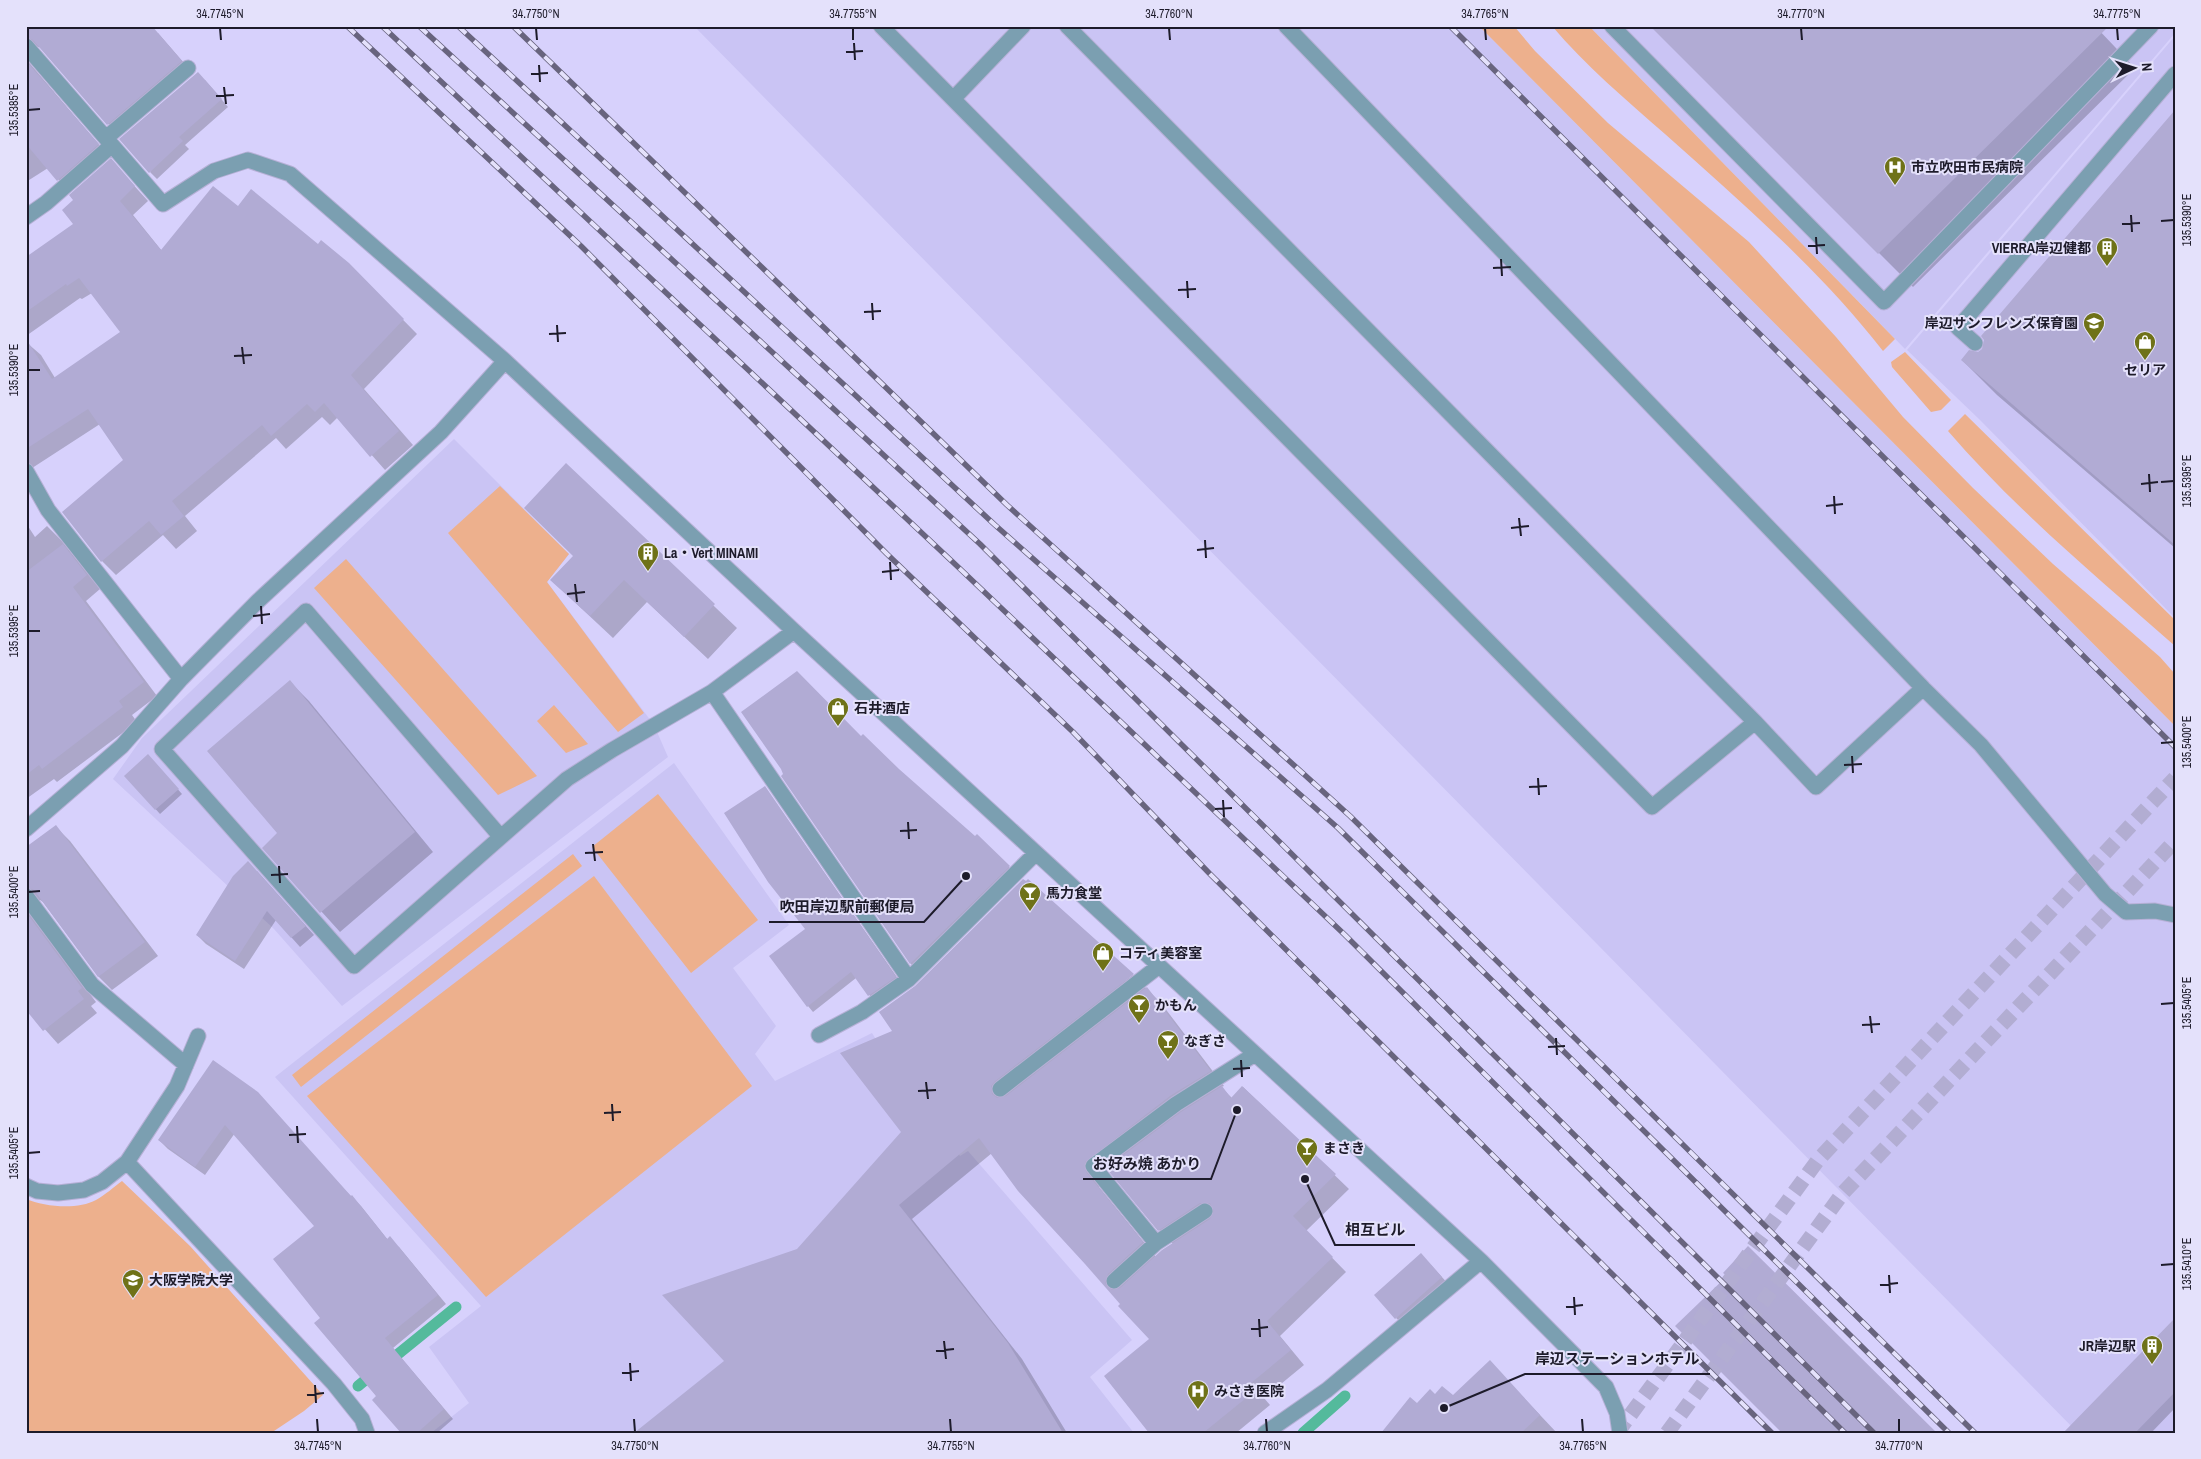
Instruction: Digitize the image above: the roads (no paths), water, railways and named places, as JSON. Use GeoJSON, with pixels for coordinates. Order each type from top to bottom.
{"type":"FeatureCollection","features":[{"type":"Feature","properties":{"kind":"street"},"geometry":{"type":"LineString","coordinates":[[881,26],[1652,808],[1755,722]]}},
{"type":"Feature","properties":{"kind":"street"},"geometry":{"type":"LineString","coordinates":[[954,98],[1023,26]]}},
{"type":"Feature","properties":{"kind":"street"},"geometry":{"type":"LineString","coordinates":[[1067,26],[1755,722],[1816,787],[1923,688]]}},
{"type":"Feature","properties":{"kind":"street"},"geometry":{"type":"LineString","coordinates":[[1286,26],[1923,688],[1981,745],[2105,894],[2126,912],[2155,911],[2175,915]]}},
{"type":"Feature","properties":{"kind":"street"},"geometry":{"type":"LineString","coordinates":[[1612,26],[1884,302],[2147,28]]}},
{"type":"Feature","properties":{"kind":"street"},"geometry":{"type":"LineString","coordinates":[[26,46],[163,204],[214,171],[248,160],[290,174],[505,361],[1036,853],[1482,1261],[1606,1387],[1617,1413],[1620,1433]]}},
{"type":"Feature","properties":{"kind":"street"},"geometry":{"type":"LineString","coordinates":[[26,218],[46,203],[109,141],[188,68]]}},
{"type":"Feature","properties":{"kind":"street"},"geometry":{"type":"LineString","coordinates":[[1975,343],[1958,328],[2170,80]]}},
{"type":"Feature","properties":{"kind":"street"},"geometry":{"type":"LineString","coordinates":[[26,829],[122,746],[181,679],[258,601],[441,432],[505,361]]}},
{"type":"Feature","properties":{"kind":"street"},"geometry":{"type":"LineString","coordinates":[[26,471],[48,510],[181,679]]}},
{"type":"Feature","properties":{"kind":"street"},"geometry":{"type":"LineString","coordinates":[[500,836],[306,611],[162,749],[354,966],[567,779],[654,725],[712,692],[794,630]]}},
{"type":"Feature","properties":{"kind":"street"},"geometry":{"type":"LineString","coordinates":[[712,692],[909,979]]}},
{"type":"Feature","properties":{"kind":"street"},"geometry":{"type":"LineString","coordinates":[[819,1035],[862,1012],[909,979],[1036,853]]}},
{"type":"Feature","properties":{"kind":"street"},"geometry":{"type":"LineString","coordinates":[[26,896],[92,986],[186,1065]]}},
{"type":"Feature","properties":{"kind":"street"},"geometry":{"type":"LineString","coordinates":[[1000,1090],[1159,966]]}},
{"type":"Feature","properties":{"kind":"street"},"geometry":{"type":"LineString","coordinates":[[26,1186],[37,1191],[58,1193],[84,1190],[102,1182],[127,1162],[177,1086],[198,1036]]}},
{"type":"Feature","properties":{"kind":"street"},"geometry":{"type":"LineString","coordinates":[[1156,1243],[1093,1166],[1176,1104],[1255,1054]]}},
{"type":"Feature","properties":{"kind":"street"},"geometry":{"type":"LineString","coordinates":[[127,1162],[334,1384],[362,1419],[367,1433]]}},
{"type":"Feature","properties":{"kind":"street"},"geometry":{"type":"LineString","coordinates":[[1114,1281],[1156,1243],[1205,1211]]}},
{"type":"Feature","properties":{"kind":"street"},"geometry":{"type":"LineString","coordinates":[[1265,1433],[1327,1390],[1482,1261]]}},
{"type":"Feature","properties":{"kind":"waterway"},"geometry":{"type":"LineString","coordinates":[[387,1363],[456,1307]]}},
{"type":"Feature","properties":{"kind":"waterway"},"geometry":{"type":"LineString","coordinates":[[358,1386],[375,1372]]}},
{"type":"Feature","properties":{"kind":"waterway"},"geometry":{"type":"LineString","coordinates":[[1303,1433],[1345,1396]]}},
{"type":"Feature","properties":{"kind":"tunnel"},"geometry":{"type":"LineString","coordinates":[[1617,1433],[1818,1160],[2175,778]]}},
{"type":"Feature","properties":{"kind":"tunnel"},"geometry":{"type":"LineString","coordinates":[[1667,1433],[1842,1194],[2175,841]]}},
{"type":"Feature","properties":{"kind":"railway"},"geometry":{"type":"LineString","coordinates":[[347,26],[581,246],[887,554],[1073,732],[1210,874],[1772,1433]]}},
{"type":"Feature","properties":{"kind":"railway"},"geometry":{"type":"LineString","coordinates":[[382,26],[957,566],[1345,935],[1845,1433]]}},
{"type":"Feature","properties":{"kind":"railway"},"geometry":{"type":"LineString","coordinates":[[419,26],[980,544],[1874,1433]]}},
{"type":"Feature","properties":{"kind":"railway"},"geometry":{"type":"LineString","coordinates":[[458,26],[995,525],[1338,828],[1949,1433]]}},
{"type":"Feature","properties":{"kind":"railway"},"geometry":{"type":"LineString","coordinates":[[513,26],[1007,505],[1350,816],[1975,1433]]}},
{"type":"Feature","properties":{"kind":"railway"},"geometry":{"type":"LineString","coordinates":[[1450,26],[2175,747]]}},
{"type":"Feature","properties":{"kind":"place","name":"市立吹田市民病院"},"geometry":{"type":"Point","coordinates":[1895,186]}},
{"type":"Feature","properties":{"kind":"place","name":"VIERRA岸辺健都"},"geometry":{"type":"Point","coordinates":[2107,267]}},
{"type":"Feature","properties":{"kind":"place","name":"岸辺サンフレンズ保育園"},"geometry":{"type":"Point","coordinates":[2094,342]}},
{"type":"Feature","properties":{"kind":"place","name":"セリア"},"geometry":{"type":"Point","coordinates":[2145,361]}},
{"type":"Feature","properties":{"kind":"place","name":"La・Vert MINAMI"},"geometry":{"type":"Point","coordinates":[648,572]}},
{"type":"Feature","properties":{"kind":"place","name":"石井酒店"},"geometry":{"type":"Point","coordinates":[838,727]}},
{"type":"Feature","properties":{"kind":"place","name":"吹田岸辺駅前郵便局"},"geometry":{"type":"Point","coordinates":[966,876]}},
{"type":"Feature","properties":{"kind":"place","name":"馬力食堂"},"geometry":{"type":"Point","coordinates":[1030,912]}},
{"type":"Feature","properties":{"kind":"place","name":"コティ美容室"},"geometry":{"type":"Point","coordinates":[1103,972]}},
{"type":"Feature","properties":{"kind":"place","name":"かもん"},"geometry":{"type":"Point","coordinates":[1139,1024]}},
{"type":"Feature","properties":{"kind":"place","name":"なぎさ"},"geometry":{"type":"Point","coordinates":[1168,1060]}},
{"type":"Feature","properties":{"kind":"place","name":"お好み焼 あかり"},"geometry":{"type":"Point","coordinates":[1237,1110]}},
{"type":"Feature","properties":{"kind":"place","name":"まさき"},"geometry":{"type":"Point","coordinates":[1307,1167]}},
{"type":"Feature","properties":{"kind":"place","name":"相互ビル"},"geometry":{"type":"Point","coordinates":[1305,1179]}},
{"type":"Feature","properties":{"kind":"place","name":"大阪学院大学"},"geometry":{"type":"Point","coordinates":[133,1299]}},
{"type":"Feature","properties":{"kind":"place","name":"JR岸辺駅"},"geometry":{"type":"Point","coordinates":[2152,1365]}},
{"type":"Feature","properties":{"kind":"place","name":"岸辺ステーションホテル"},"geometry":{"type":"Point","coordinates":[1444,1408]}},
{"type":"Feature","properties":{"kind":"place","name":"みさき医院"},"geometry":{"type":"Point","coordinates":[1198,1410]}}]}
